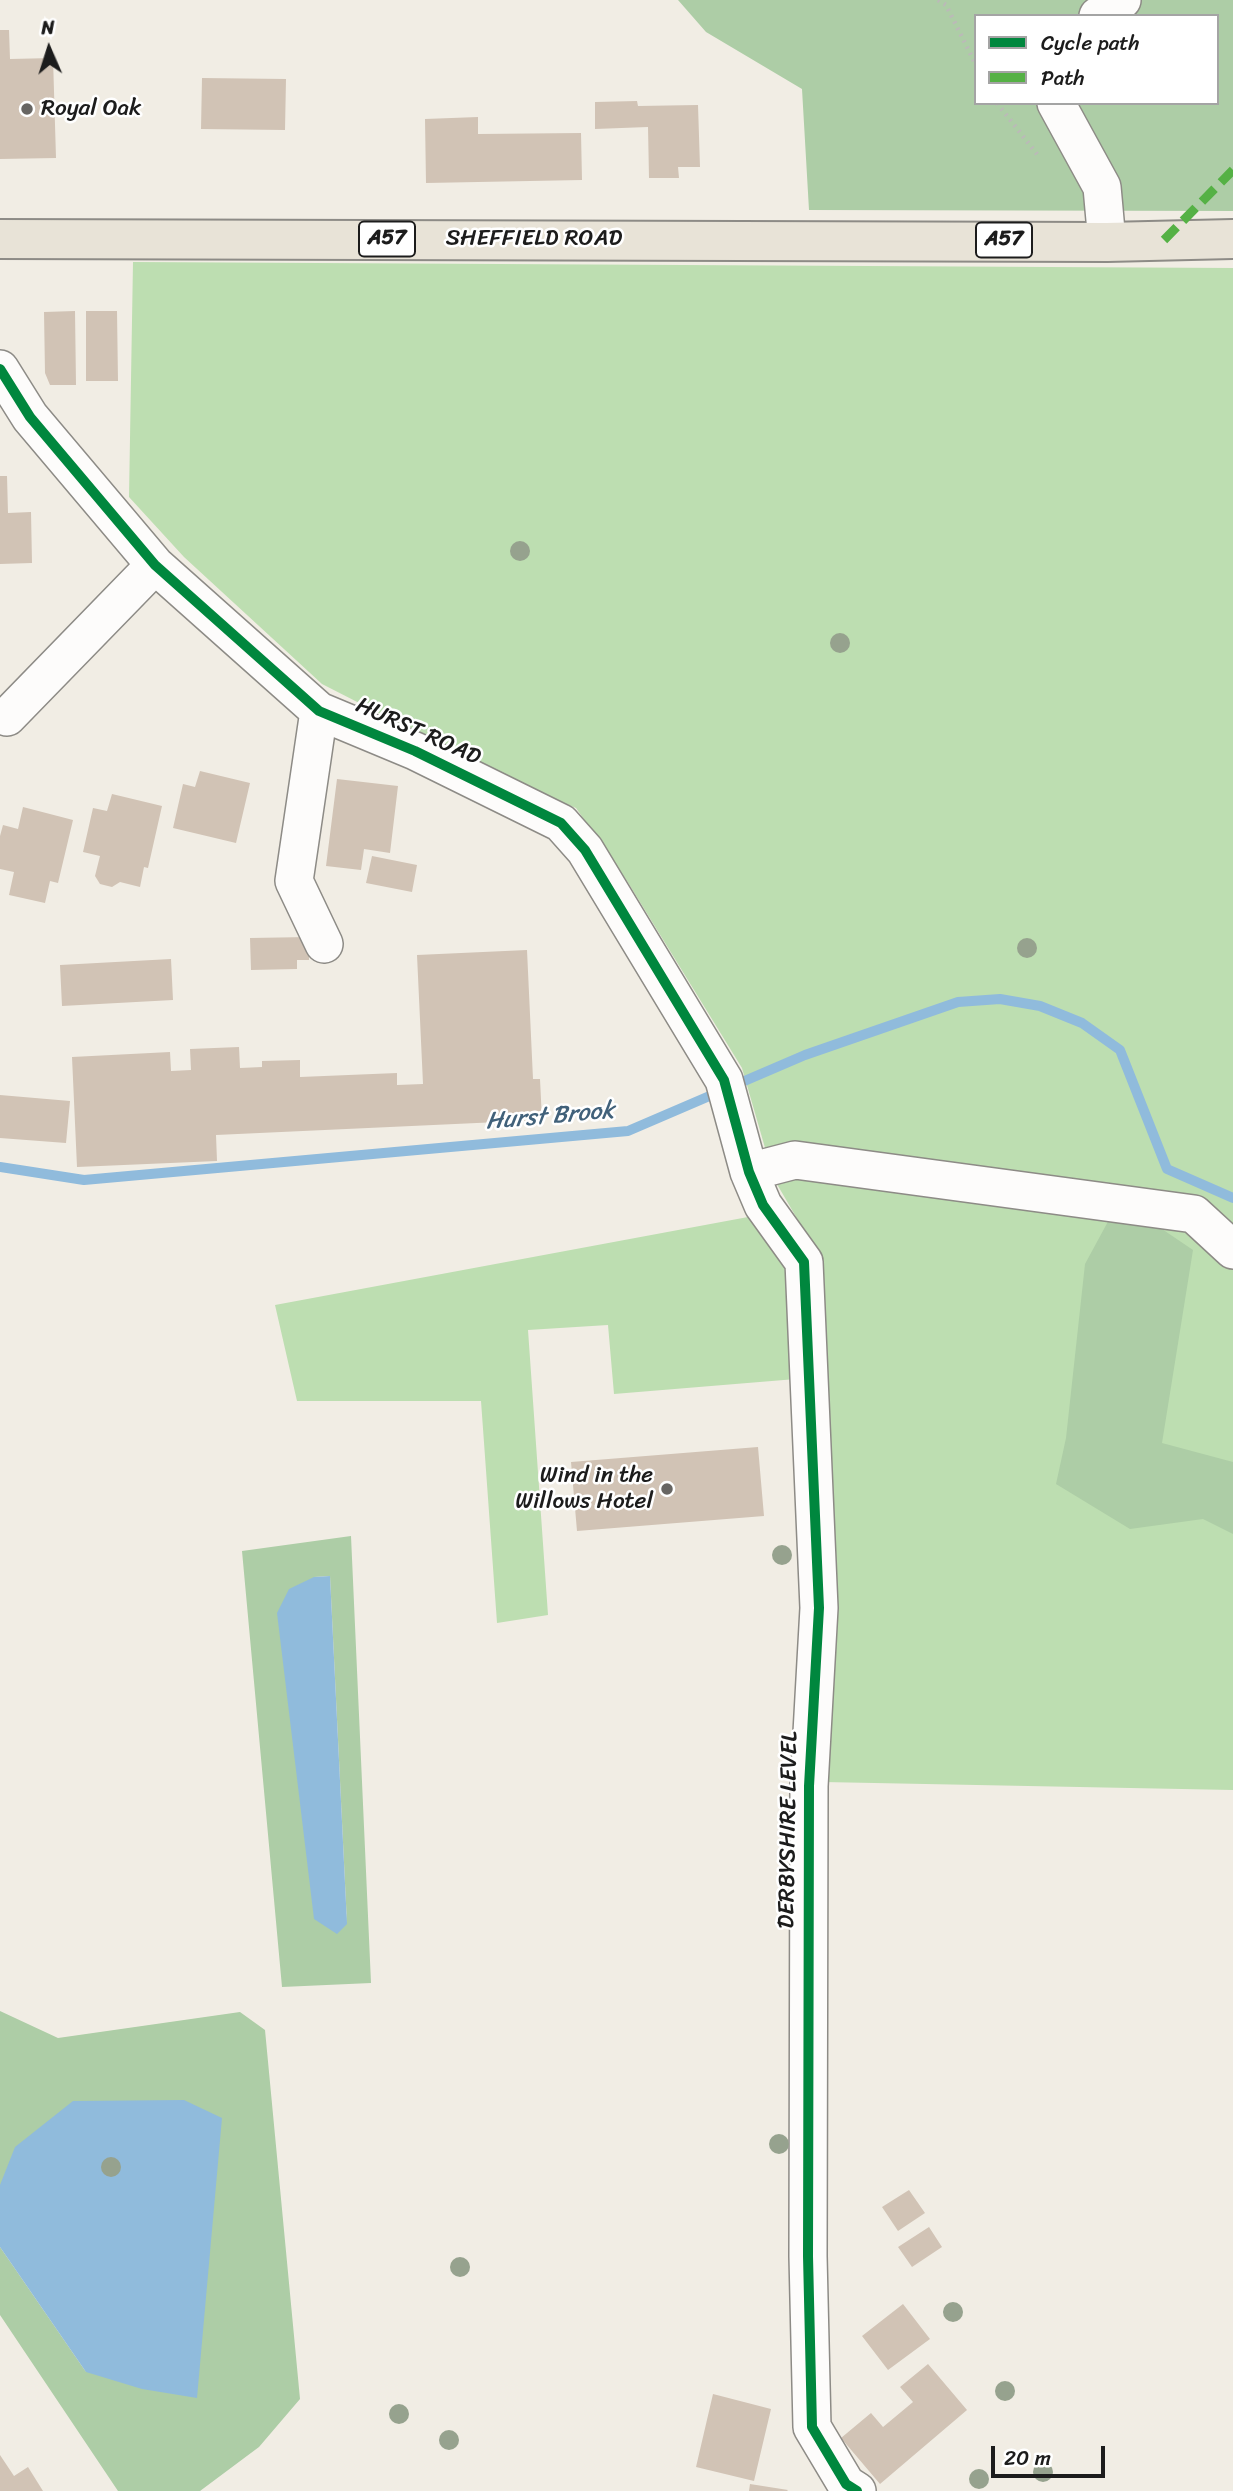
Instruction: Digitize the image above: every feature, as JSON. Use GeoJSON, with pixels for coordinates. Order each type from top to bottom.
{"type":"FeatureCollection","features":[{"type":"Feature","properties":{"kind":"main road","name":"SHEFFIELD ROAD"},"geometry":{"type":"LineString","coordinates":[[0,239],[1107,242]]}},
{"type":"Feature","properties":{"kind":"main road","name":"A57"},"geometry":{"type":"LineString","coordinates":[[1107,242],[1233,239]]}},
{"type":"Feature","properties":{"kind":"street"},"geometry":{"type":"LineString","coordinates":[[1101,14],[1122,0]]}},
{"type":"Feature","properties":{"kind":"street"},"geometry":{"type":"LineString","coordinates":[[1057,105],[1102,187],[1107,242]]}},
{"type":"Feature","properties":{"kind":"street","name":"HURST ROAD"},"geometry":{"type":"LineString","coordinates":[[0,369],[30,418],[155,565],[319,711],[415,751],[561,823],[585,850],[724,1080],[745,1158]]}},
{"type":"Feature","properties":{"kind":"street"},"geometry":{"type":"LineString","coordinates":[[7,717],[155,565]]}},
{"type":"Feature","properties":{"kind":"street"},"geometry":{"type":"LineString","coordinates":[[319,711],[294,881],[324,944]]}},
{"type":"Feature","properties":{"kind":"street"},"geometry":{"type":"LineString","coordinates":[[745,1158],[795,1160],[1194,1214],[1233,1250]]}},
{"type":"Feature","properties":{"kind":"street","name":"DERBYSHIRE LEVEL"},"geometry":{"type":"LineString","coordinates":[[745,1158],[763,1205],[804,1262],[818,1608],[809,1786],[808,2256],[812,2427],[846,2484],[856,2491]]}},
{"type":"Feature","properties":{"kind":"path"},"geometry":{"type":"LineString","coordinates":[[938,0],[946,5],[974,61]]}},
{"type":"Feature","properties":{"kind":"path"},"geometry":{"type":"LineString","coordinates":[[999,105],[1047,167]]}},
{"type":"Feature","properties":{"kind":"green space"},"geometry":{"type":"Polygon","coordinates":[[[678,0],[1233,0],[1233,211],[809,210],[802,89],[706,32],[678,0]]]}},
{"type":"Feature","properties":{"kind":"green space"},"geometry":{"type":"Polygon","coordinates":[[[133,262],[1233,268],[1233,1790],[823,1782],[820,1258],[774,1179],[742,1068],[627,881],[576,808],[508,779],[322,684],[184,557],[129,497],[133,262]]]}},
{"type":"Feature","properties":{"kind":"green space"},"geometry":{"type":"Polygon","coordinates":[[[1111,1216],[1159,1227],[1193,1250],[1162,1443],[1233,1462],[1233,1534],[1203,1519],[1130,1529],[1056,1484],[1066,1438],[1085,1264],[1111,1216]]]}},
{"type":"Feature","properties":{"kind":"green space"},"geometry":{"type":"Polygon","coordinates":[[[748,1217],[790,1256],[796,1379],[614,1394],[608,1325],[528,1330],[548,1615],[497,1623],[481,1401],[297,1401],[275,1305],[748,1217]]]}},
{"type":"Feature","properties":{"kind":"green space"},"geometry":{"type":"Polygon","coordinates":[[[351,1536],[371,1983],[282,1987],[242,1551],[351,1536]],[[330,1576],[314,1577],[347,1924],[330,1576]]]}},
{"type":"Feature","properties":{"kind":"green space"},"geometry":{"type":"Polygon","coordinates":[[[0,2011],[58,2038],[240,2012],[265,2030],[300,2399],[259,2447],[200,2491],[118,2491],[0,2315],[0,2247],[86,2372],[0,2185],[0,2011]]]}},
{"type":"Feature","properties":{"kind":"water"},"geometry":{"type":"Polygon","coordinates":[[[330,1576],[347,1924],[337,1934],[314,1919],[277,1613],[289,1589],[314,1577],[330,1576]]]}},
{"type":"Feature","properties":{"kind":"water"},"geometry":{"type":"Polygon","coordinates":[[[184,2100],[222,2118],[197,2398],[142,2389],[86,2372],[0,2247],[0,2185],[15,2147],[73,2101],[184,2100]]]}},
{"type":"Feature","properties":{"kind":"building","name":"Royal Oak"},"geometry":{"type":"Polygon","coordinates":[[[0,30],[9,30],[10,59],[53,58],[56,158],[0,159],[0,30]]]}},
{"type":"Feature","properties":{"kind":"building"},"geometry":{"type":"Polygon","coordinates":[[[202,78],[286,79],[285,130],[201,129],[202,78]]]}},
{"type":"Feature","properties":{"kind":"building"},"geometry":{"type":"Polygon","coordinates":[[[637,101],[638,106],[698,105],[700,167],[678,167],[679,178],[649,178],[648,127],[595,129],[595,102],[637,101]]]}},
{"type":"Feature","properties":{"kind":"building"},"geometry":{"type":"Polygon","coordinates":[[[478,117],[478,134],[581,133],[582,180],[426,183],[425,119],[478,117]]]}},
{"type":"Feature","properties":{"kind":"building"},"geometry":{"type":"Polygon","coordinates":[[[75,311],[76,385],[50,385],[45,373],[44,312],[75,311]]]}},
{"type":"Feature","properties":{"kind":"building"},"geometry":{"type":"Polygon","coordinates":[[[86,311],[117,311],[118,381],[86,381],[86,311]]]}},
{"type":"Feature","properties":{"kind":"building"},"geometry":{"type":"Polygon","coordinates":[[[0,476],[7,476],[8,513],[31,512],[32,563],[0,564],[0,476]]]}},
{"type":"Feature","properties":{"kind":"building"},"geometry":{"type":"Polygon","coordinates":[[[200,771],[250,783],[236,843],[173,828],[183,784],[195,787],[200,771]]]}},
{"type":"Feature","properties":{"kind":"building"},"geometry":{"type":"Polygon","coordinates":[[[337,779],[398,786],[390,853],[364,849],[361,870],[326,866],[337,779]]]}},
{"type":"Feature","properties":{"kind":"building"},"geometry":{"type":"Polygon","coordinates":[[[112,794],[162,806],[148,868],[144,867],[140,887],[120,882],[112,887],[100,884],[95,876],[100,856],[83,852],[93,808],[107,811],[112,794]]]}},
{"type":"Feature","properties":{"kind":"building"},"geometry":{"type":"Polygon","coordinates":[[[23,807],[73,820],[58,883],[50,881],[45,903],[9,895],[14,872],[0,869],[0,836],[3,825],[18,829],[23,807]]]}},
{"type":"Feature","properties":{"kind":"building"},"geometry":{"type":"Polygon","coordinates":[[[372,856],[417,865],[412,892],[366,883],[372,856]]]}},
{"type":"Feature","properties":{"kind":"building"},"geometry":{"type":"Polygon","coordinates":[[[309,937],[309,960],[297,960],[297,969],[251,970],[250,938],[309,937]]]}},
{"type":"Feature","properties":{"kind":"building"},"geometry":{"type":"Polygon","coordinates":[[[527,950],[533,1079],[540,1079],[542,1120],[216,1135],[217,1161],[77,1167],[72,1057],[170,1052],[171,1071],[191,1070],[190,1049],[239,1047],[240,1068],[262,1067],[262,1061],[300,1060],[300,1077],[397,1073],[397,1085],[423,1084],[417,955],[527,950]]]}},
{"type":"Feature","properties":{"kind":"building"},"geometry":{"type":"Polygon","coordinates":[[[171,959],[173,1000],[62,1006],[60,965],[171,959]]]}},
{"type":"Feature","properties":{"kind":"building"},"geometry":{"type":"Polygon","coordinates":[[[0,1095],[70,1101],[66,1143],[0,1138],[0,1095]]]}},
{"type":"Feature","properties":{"kind":"building","name":"Wind in the Willows Hotel"},"geometry":{"type":"Polygon","coordinates":[[[758,1447],[764,1516],[577,1531],[571,1462],[758,1447]]]}},
{"type":"Feature","properties":{"kind":"building"},"geometry":{"type":"Polygon","coordinates":[[[909,2190],[925,2213],[898,2231],[882,2207],[909,2190]]]}},
{"type":"Feature","properties":{"kind":"building"},"geometry":{"type":"Polygon","coordinates":[[[929,2227],[942,2247],[912,2267],[898,2247],[929,2227]]]}},
{"type":"Feature","properties":{"kind":"building"},"geometry":{"type":"Polygon","coordinates":[[[903,2304],[930,2339],[888,2370],[862,2336],[903,2304]]]}},
{"type":"Feature","properties":{"kind":"building"},"geometry":{"type":"Polygon","coordinates":[[[928,2364],[967,2410],[880,2484],[841,2438],[871,2413],[883,2427],[913,2402],[900,2387],[928,2364]]]}},
{"type":"Feature","properties":{"kind":"building"},"geometry":{"type":"Polygon","coordinates":[[[713,2394],[771,2409],[754,2481],[696,2467],[713,2394]]]}},
{"type":"Feature","properties":{"kind":"building"},"geometry":{"type":"Polygon","coordinates":[[[0,2455],[14,2476],[28,2467],[43,2491],[0,2491],[0,2455]]]}},
{"type":"Feature","properties":{"kind":"building"},"geometry":{"type":"Polygon","coordinates":[[[750,2484],[788,2490],[749,2491],[750,2484]]]}},
{"type":"Feature","properties":{"kind":"waterway","name":"Hurst Brook"},"geometry":{"type":"LineString","coordinates":[[0,1167],[84,1180],[628,1131],[805,1055],[958,1002],[1000,999],[1040,1006],[1082,1023],[1120,1050],[1167,1169],[1233,1198]]}},
{"type":"Feature","properties":{"kind":"marked path"},"geometry":{"type":"LineString","coordinates":[[1164,240],[1233,170]]}},
{"type":"Feature","properties":{"kind":"cycle path"},"geometry":{"type":"LineString","coordinates":[[0,369],[30,417],[155,565],[319,711],[415,751],[561,823],[585,850],[724,1080],[749,1172],[763,1205],[804,1262],[819,1608],[809,1786],[808,2256],[812,2427],[846,2484],[857,2491]]}},
{"type":"Feature","properties":{"kind":"place","name":"Royal Oak"},"geometry":{"type":"Point","coordinates":[27,109]}},
{"type":"Feature","properties":{"kind":"place","name":"Wind in the Willows Hotel"},"geometry":{"type":"Point","coordinates":[667,1489]}}]}
